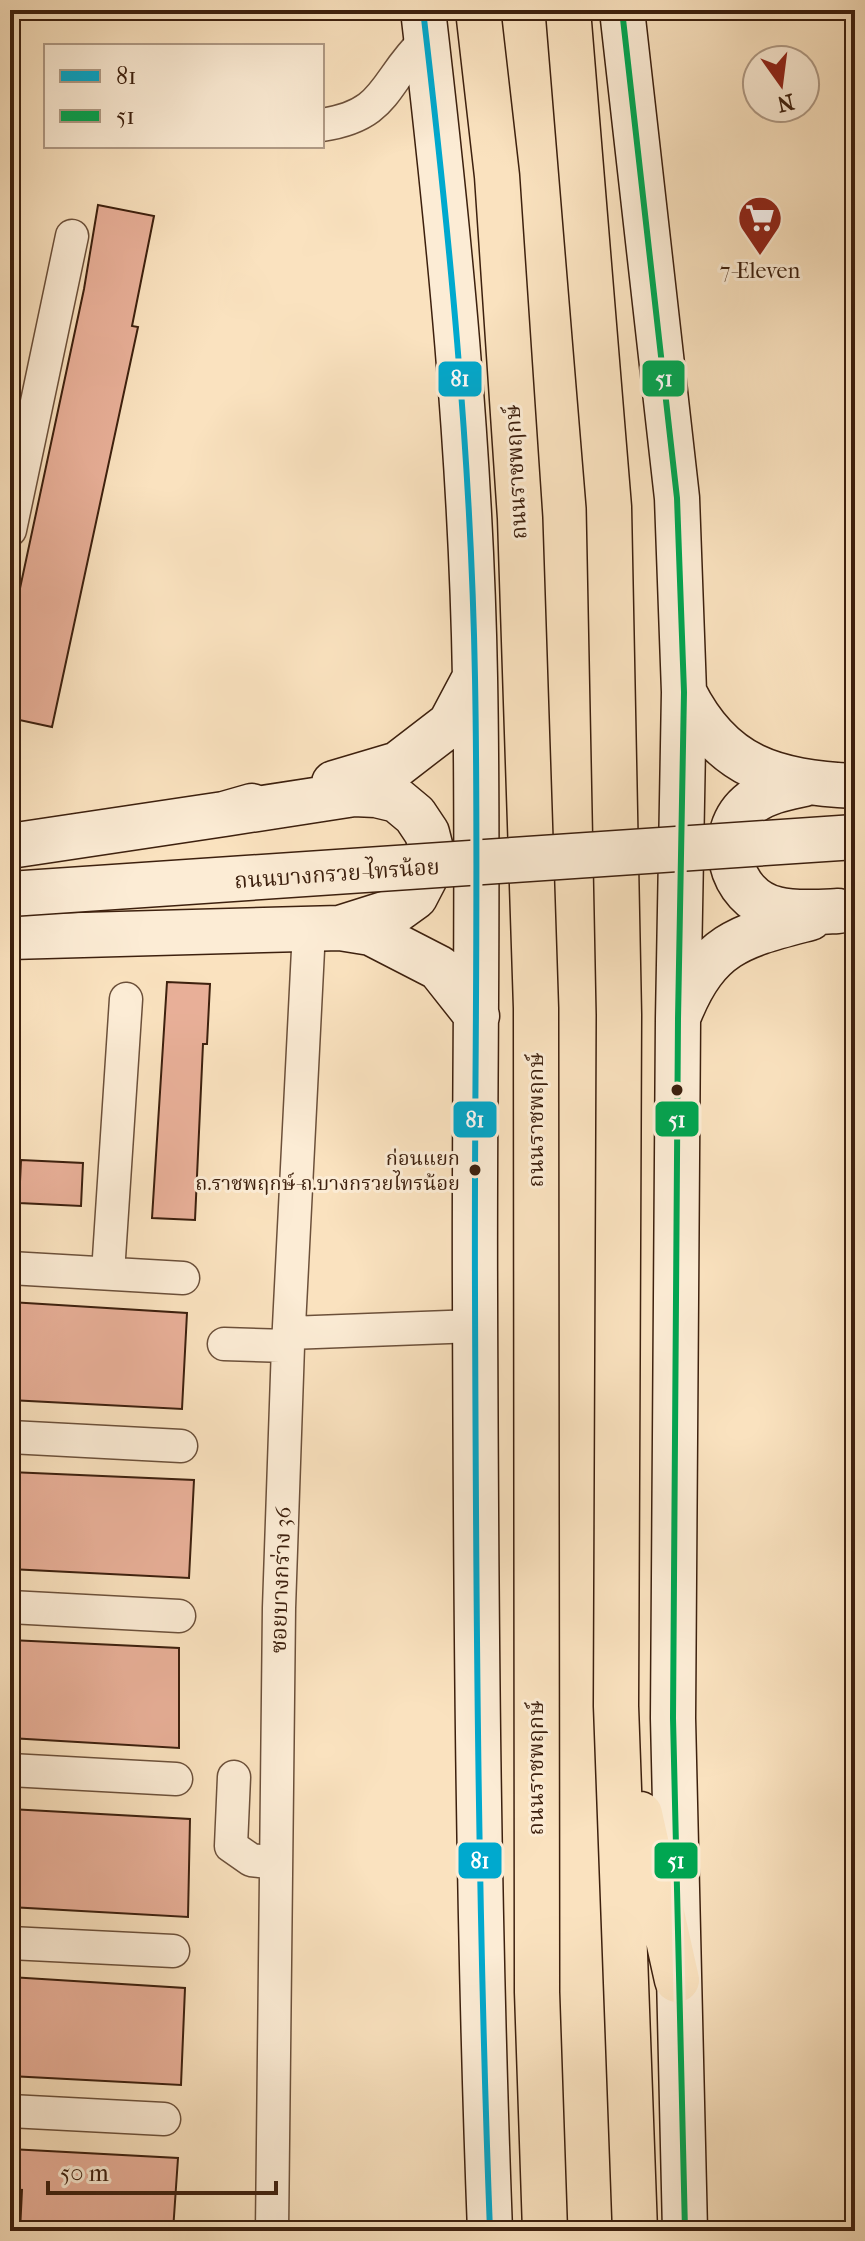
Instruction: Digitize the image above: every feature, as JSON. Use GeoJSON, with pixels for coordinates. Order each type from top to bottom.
{"type":"FeatureCollection","features":[{"type":"Feature","properties":{"kind":"main road","name":"ถนนราชพฤกษ์"},"geometry":{"type":"LineString","coordinates":[[478,10],[497,176],[520,518],[536,1008],[537,1992],[545,2231]]}},
{"type":"Feature","properties":{"kind":"main road"},"geometry":{"type":"LineString","coordinates":[[622,10],[677,498],[684,692],[678,1019],[673,1702],[685,2231]]}},
{"type":"Feature","properties":{"kind":"main road"},"geometry":{"type":"LineString","coordinates":[[570,17],[609,507],[619,1015],[616,1706],[635,2231]]}},
{"type":"Feature","properties":{"kind":"main road"},"geometry":{"type":"LineString","coordinates":[[432,20],[497,176]]}},
{"type":"Feature","properties":{"kind":"main road"},"geometry":{"type":"LineString","coordinates":[[432,20],[469,505],[475,677],[475,1326],[481,1992],[490,2231]]}},
{"type":"Feature","properties":{"kind":"main road"},"geometry":{"type":"LineString","coordinates":[[224,814],[398,764],[450,724],[475,677]]}},
{"type":"Feature","properties":{"kind":"main road"},"geometry":{"type":"LineString","coordinates":[[684,692],[700,723],[742,762],[804,784]]}},
{"type":"Feature","properties":{"kind":"main road"},"geometry":{"type":"LineString","coordinates":[[846,909],[774,909],[755,900],[736,879],[729,853],[732,832],[750,803],[769,792],[804,784],[855,786]]}},
{"type":"Feature","properties":{"kind":"main road"},"geometry":{"type":"LineString","coordinates":[[10,846],[354,794],[397,800],[415,815],[427,833],[431,849],[429,870],[415,897],[397,910],[325,929]]}},
{"type":"Feature","properties":{"kind":"main road","name":"ถนนบางกรวย-ไทรน้อย"},"geometry":{"type":"LineString","coordinates":[[10,894],[855,837]]}},
{"type":"Feature","properties":{"kind":"main road","name":"ถนนบางกรวย-ไทรน้อย"},"geometry":{"type":"LineString","coordinates":[[10,909],[495,882],[855,854]]}},
{"type":"Feature","properties":{"kind":"main road"},"geometry":{"type":"LineString","coordinates":[[678,1019],[688,992],[710,959],[745,935],[846,909]]}},
{"type":"Feature","properties":{"kind":"main road"},"geometry":{"type":"LineString","coordinates":[[10,937],[325,929],[371,933],[439,968],[477,1016]]}},
{"type":"Feature","properties":{"kind":"main road"},"geometry":{"type":"LineString","coordinates":[[616,1706],[677,1980]]}},
{"type":"Feature","properties":{"kind":"street"},"geometry":{"type":"LineString","coordinates":[[324,125],[352,120],[373,108],[432,20]]}},
{"type":"Feature","properties":{"kind":"street"},"geometry":{"type":"LineString","coordinates":[[10,530],[72,236]]}},
{"type":"Feature","properties":{"kind":"street","name":"ซอยบางกร่าง 36"},"geometry":{"type":"LineString","coordinates":[[272,2231],[279,1608],[288,1339],[325,929]]}},
{"type":"Feature","properties":{"kind":"street"},"geometry":{"type":"LineString","coordinates":[[108,1273],[126,999]]}},
{"type":"Feature","properties":{"kind":"street"},"geometry":{"type":"LineString","coordinates":[[10,1268],[183,1278]]}},
{"type":"Feature","properties":{"kind":"street"},"geometry":{"type":"LineString","coordinates":[[224,1344],[475,1326]]}},
{"type":"Feature","properties":{"kind":"street"},"geometry":{"type":"LineString","coordinates":[[10,1437],[181,1446]]}},
{"type":"Feature","properties":{"kind":"street"},"geometry":{"type":"LineString","coordinates":[[10,1607],[179,1616]]}},
{"type":"Feature","properties":{"kind":"street"},"geometry":{"type":"LineString","coordinates":[[10,1770],[176,1779]]}},
{"type":"Feature","properties":{"kind":"street"},"geometry":{"type":"LineString","coordinates":[[234,1777],[231,1846],[251,1860],[276,1863]]}},
{"type":"Feature","properties":{"kind":"street"},"geometry":{"type":"LineString","coordinates":[[10,1943],[173,1951]]}},
{"type":"Feature","properties":{"kind":"street"},"geometry":{"type":"LineString","coordinates":[[10,2111],[164,2119]]}},
{"type":"Feature","properties":{"kind":"building"},"geometry":{"type":"Polygon","coordinates":[[[98,205],[154,216],[132,326],[138,327],[52,727],[10,718],[10,635],[84,289],[98,205]]]}},
{"type":"Feature","properties":{"kind":"building"},"geometry":{"type":"Polygon","coordinates":[[[167,982],[210,984],[207,1044],[203,1044],[195,1220],[152,1218],[167,982]]]}},
{"type":"Feature","properties":{"kind":"building"},"geometry":{"type":"Polygon","coordinates":[[[21,1160],[83,1163],[81,1206],[19,1203],[21,1160]]]}},
{"type":"Feature","properties":{"kind":"building"},"geometry":{"type":"Polygon","coordinates":[[[10,1302],[187,1313],[182,1409],[10,1400],[10,1302]]]}},
{"type":"Feature","properties":{"kind":"building"},"geometry":{"type":"Polygon","coordinates":[[[10,1472],[194,1480],[189,1578],[10,1569],[10,1472]]]}},
{"type":"Feature","properties":{"kind":"building"},"geometry":{"type":"Polygon","coordinates":[[[10,1640],[179,1648],[179,1748],[10,1738],[10,1640]]]}},
{"type":"Feature","properties":{"kind":"building"},"geometry":{"type":"Polygon","coordinates":[[[10,1809],[190,1819],[188,1917],[10,1907],[10,1809]]]}},
{"type":"Feature","properties":{"kind":"building"},"geometry":{"type":"Polygon","coordinates":[[[10,1977],[185,1988],[181,2085],[10,2076],[10,1977]]]}},
{"type":"Feature","properties":{"kind":"building"},"geometry":{"type":"Polygon","coordinates":[[[10,2149],[178,2158],[173,2231],[20,2231],[22,2190],[10,2189],[10,2149]]]}},
{"type":"Feature","properties":{"kind":"transit line","name":"81"},"geometry":{"type":"LineString","coordinates":[[423,10],[457,344],[473,594],[477,832],[477,1644],[490,2231]]}},
{"type":"Feature","properties":{"kind":"transit line","name":"51"},"geometry":{"type":"LineString","coordinates":[[622,10],[677,498],[684,692],[678,1019],[673,1718],[685,2231]]}},
{"type":"Feature","properties":{"kind":"place","name":"7-Eleven"},"geometry":{"type":"Point","coordinates":[760,257]}},
{"type":"Feature","properties":{"kind":"place","name":"ก่อนแยก ถ.ราชพฤกษ์-ถ.บางกรวยไทรน้อย"},"geometry":{"type":"Point","coordinates":[475,1170]}}]}
